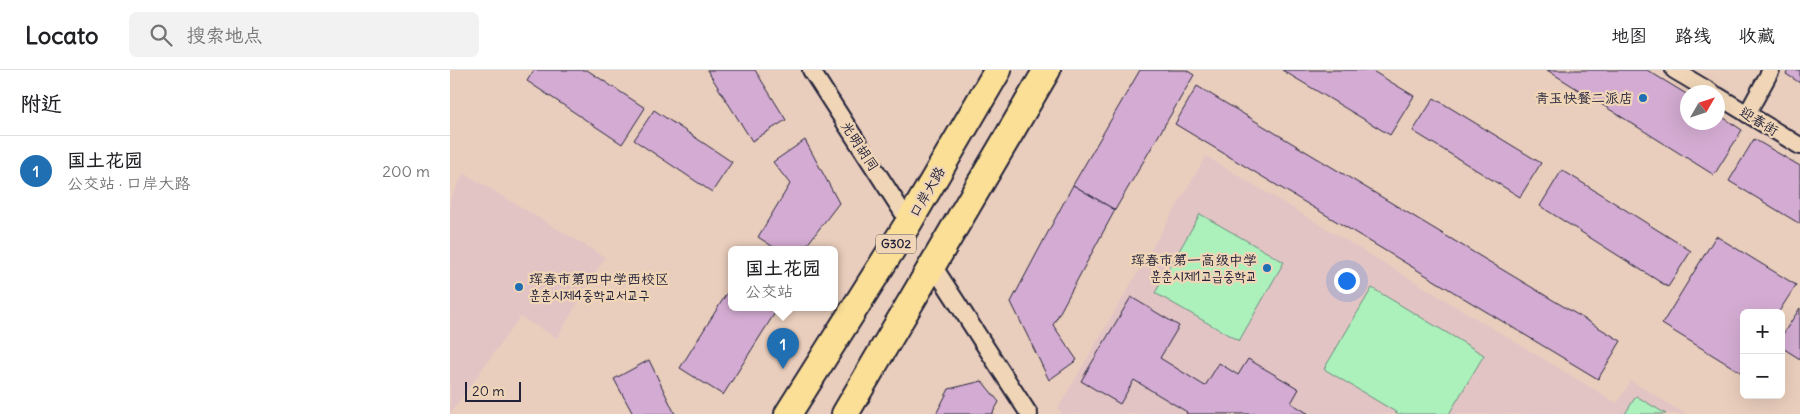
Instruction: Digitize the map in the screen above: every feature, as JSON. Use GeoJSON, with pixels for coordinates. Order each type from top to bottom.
{"type":"FeatureCollection","features":[{"type":"Feature","properties":{"kind":"highway","name":"口岸大路"},"geometry":{"type":"LineString","coordinates":[[788,414],[909,222],[998,70]]}},
{"type":"Feature","properties":{"kind":"highway","name":"G302"},"geometry":{"type":"LineString","coordinates":[[844,414],[1048,70]]}},
{"type":"Feature","properties":{"kind":"street","name":"光明胡同"},"geometry":{"type":"LineString","coordinates":[[811,70],[909,222]]}},
{"type":"Feature","properties":{"kind":"street"},"geometry":{"type":"LineString","coordinates":[[1674,70],[1699,85]]}},
{"type":"Feature","properties":{"kind":"street"},"geometry":{"type":"LineString","coordinates":[[1747,114],[1771,70]]}},
{"type":"Feature","properties":{"kind":"street","name":"迎春街"},"geometry":{"type":"LineString","coordinates":[[1725,100],[1800,146]]}},
{"type":"Feature","properties":{"kind":"street"},"geometry":{"type":"LineString","coordinates":[[932,264],[1029,414]]}},
{"type":"Feature","properties":{"kind":"shaded area","name":"珲春市第一高级中学 훈춘시제1고급중학교"},"geometry":{"type":"Polygon","coordinates":[[[1206,156],[1617,403],[1631,381],[1686,414],[1062,414],[1058,408],[1206,156]]]}},
{"type":"Feature","properties":{"kind":"shaded area","name":"珲春市第四中学西校区 훈춘시제4중학교서교구"},"geometry":{"type":"Polygon","coordinates":[[[464,173],[605,257],[557,338],[520,317],[450,414],[450,199],[464,173]]]}},
{"type":"Feature","properties":{"kind":"green space"},"geometry":{"type":"Polygon","coordinates":[[[1200,214],[1284,262],[1239,341],[1155,293],[1200,214]]]}},
{"type":"Feature","properties":{"kind":"green space"},"geometry":{"type":"Polygon","coordinates":[[[1372,288],[1484,355],[1449,414],[1399,414],[1324,369],[1372,288]]]}},
{"type":"Feature","properties":{"kind":"green space"},"geometry":{"type":"Polygon","coordinates":[[[1636,396],[1666,414],[1625,414],[1636,396]]]}},
{"type":"Feature","properties":{"kind":"building"},"geometry":{"type":"Polygon","coordinates":[[[534,70],[587,70],[645,108],[622,144],[527,81],[534,70]]]}},
{"type":"Feature","properties":{"kind":"building"},"geometry":{"type":"Polygon","coordinates":[[[707,70],[755,70],[786,120],[752,141],[707,70]]]}},
{"type":"Feature","properties":{"kind":"building"},"geometry":{"type":"Polygon","coordinates":[[[1140,70],[1186,70],[1194,75],[1115,210],[1073,185],[1140,70]]]}},
{"type":"Feature","properties":{"kind":"building"},"geometry":{"type":"Polygon","coordinates":[[[1282,70],[1371,70],[1414,96],[1390,135],[1282,70]]]}},
{"type":"Feature","properties":{"kind":"building"},"geometry":{"type":"Polygon","coordinates":[[[1547,70],[1647,70],[1680,90],[1680,130],[1725,130],[1725,119],[1742,130],[1714,175],[1547,70]]]}},
{"type":"Feature","properties":{"kind":"building"},"geometry":{"type":"Polygon","coordinates":[[[1789,70],[1800,70],[1800,83],[1786,74],[1789,70]]]}},
{"type":"Feature","properties":{"kind":"building"},"geometry":{"type":"Polygon","coordinates":[[[1197,86],[1621,341],[1598,379],[1175,124],[1197,86]]]}},
{"type":"Feature","properties":{"kind":"building"},"geometry":{"type":"Polygon","coordinates":[[[1434,98],[1541,163],[1520,197],[1413,131],[1434,98]]]}},
{"type":"Feature","properties":{"kind":"building"},"geometry":{"type":"Polygon","coordinates":[[[654,110],[732,162],[712,192],[634,140],[654,110]]]}},
{"type":"Feature","properties":{"kind":"building"},"geometry":{"type":"Polygon","coordinates":[[[1754,139],[1800,166],[1800,224],[1729,181],[1754,139]]]}},
{"type":"Feature","properties":{"kind":"building"},"geometry":{"type":"Polygon","coordinates":[[[805,140],[839,203],[806,246],[772,246],[758,237],[790,184],[773,162],[805,140]]]}},
{"type":"Feature","properties":{"kind":"building"},"geometry":{"type":"Polygon","coordinates":[[[1562,170],[1691,251],[1668,287],[1540,206],[1562,170]]]}},
{"type":"Feature","properties":{"kind":"building"},"geometry":{"type":"Polygon","coordinates":[[[1073,185],[1115,210],[1053,325],[1077,360],[1049,380],[1011,302],[1073,185]]]}},
{"type":"Feature","properties":{"kind":"building"},"geometry":{"type":"Polygon","coordinates":[[[1716,236],[1796,285],[1781,309],[1740,309],[1740,372],[1662,324],[1716,236]]]}},
{"type":"Feature","properties":{"kind":"building"},"geometry":{"type":"Polygon","coordinates":[[[728,291],[728,311],[776,311],[723,395],[680,368],[728,291]]]}},
{"type":"Feature","properties":{"kind":"building"},"geometry":{"type":"Polygon","coordinates":[[[1131,297],[1179,326],[1160,358],[1205,386],[1219,363],[1238,375],[1248,359],[1299,389],[1291,403],[1309,414],[1186,414],[1187,412],[1134,380],[1120,404],[1081,381],[1131,297]]]}},
{"type":"Feature","properties":{"kind":"building"},"geometry":{"type":"Polygon","coordinates":[[[1800,308],[1800,359],[1785,350],[1785,331],[1800,308]]]}},
{"type":"Feature","properties":{"kind":"building"},"geometry":{"type":"Polygon","coordinates":[[[649,360],[675,414],[633,414],[614,379],[649,360]]]}},
{"type":"Feature","properties":{"kind":"building"},"geometry":{"type":"Polygon","coordinates":[[[982,381],[999,402],[992,414],[936,414],[949,389],[982,381]]]}},
{"type":"Feature","properties":{"kind":"place","name":"青玉快餐二派店"},"geometry":{"type":"Point","coordinates":[1643,98]}},
{"type":"Feature","properties":{"kind":"place","name":"珲春市第一高级中学 훈춘시제1고급중학교"},"geometry":{"type":"Point","coordinates":[1267,268]}},
{"type":"Feature","properties":{"kind":"place","name":"珲春市第四中学西校区 훈춘시제4중학교서교구"},"geometry":{"type":"Point","coordinates":[519,287]}},
{"type":"Feature","properties":{"kind":"place","name":"国土花园"},"geometry":{"type":"Point","coordinates":[783,369]}}]}
